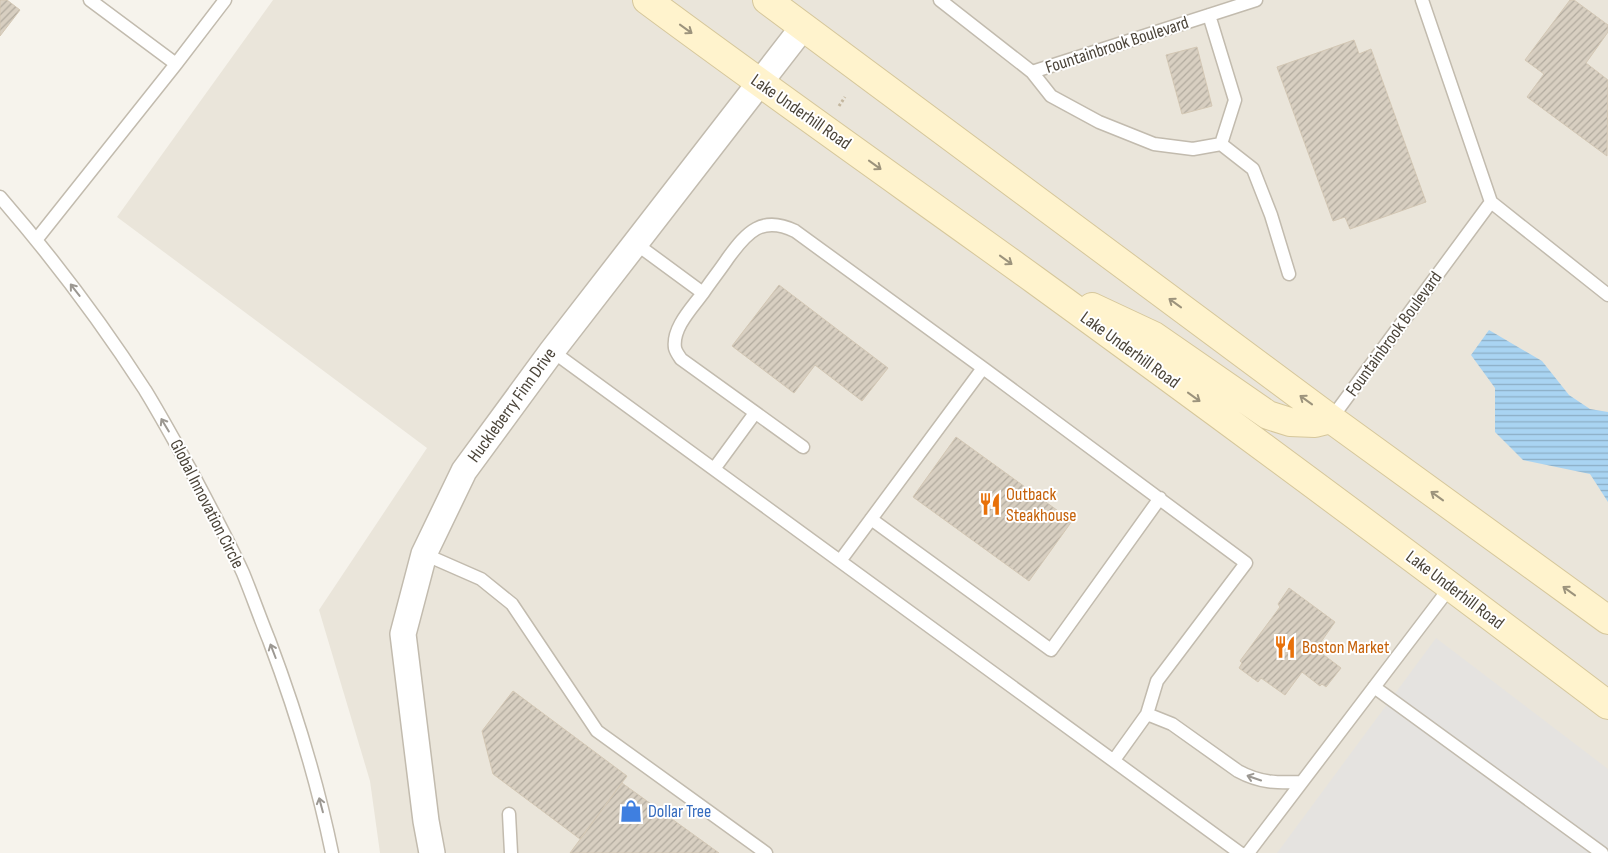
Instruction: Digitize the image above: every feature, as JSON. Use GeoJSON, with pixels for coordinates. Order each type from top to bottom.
{"type":"FeatureCollection","features":[{"type":"Feature","properties":{"kind":"street","name":"Lake Underhill Road"},"geometry":{"type":"LineString","coordinates":[[647,0],[1038,282],[1451,586],[1608,706]]}},
{"type":"Feature","properties":{"kind":"street"},"geometry":{"type":"LineString","coordinates":[[767,0],[1331,419],[1608,620]]}},
{"type":"Feature","properties":{"kind":"street","name":"Huckleberry Finn Drive"},"geometry":{"type":"LineString","coordinates":[[432,853],[426,821],[403,634],[424,554],[464,471],[552,351],[803,27]]}},
{"type":"Feature","properties":{"kind":"street"},"geometry":{"type":"LineString","coordinates":[[1038,282],[1154,336],[1268,415],[1290,422],[1315,423],[1331,419]]}},
{"type":"Feature","properties":{"kind":"lane"},"geometry":{"type":"LineString","coordinates":[[90,0],[176,64]]}},
{"type":"Feature","properties":{"kind":"lane"},"geometry":{"type":"LineString","coordinates":[[36,240],[225,0]]}},
{"type":"Feature","properties":{"kind":"lane","name":"Fountainbrook Boulevard"},"geometry":{"type":"LineString","coordinates":[[940,0],[1032,72],[1256,0]]}},
{"type":"Feature","properties":{"kind":"lane"},"geometry":{"type":"LineString","coordinates":[[1422,0],[1491,202],[1608,294]]}},
{"type":"Feature","properties":{"kind":"lane"},"geometry":{"type":"LineString","coordinates":[[1209,15],[1235,100],[1221,144]]}},
{"type":"Feature","properties":{"kind":"lane"},"geometry":{"type":"LineString","coordinates":[[1032,72],[1051,96],[1100,122],[1154,144],[1193,149],[1221,144],[1253,169],[1271,215],[1290,274]]}},
{"type":"Feature","properties":{"kind":"lane","name":"Global Innovation Circle"},"geometry":{"type":"LineString","coordinates":[[0,197],[87,305],[146,392],[196,480],[239,566],[273,650],[296,717],[332,853]]}},
{"type":"Feature","properties":{"kind":"lane","name":"Fountainbrook Boulevard"},"geometry":{"type":"LineString","coordinates":[[1331,419],[1491,202]]}},
{"type":"Feature","properties":{"kind":"lane"},"geometry":{"type":"LineString","coordinates":[[803,447],[681,359],[675,349],[676,336],[680,325],[737,246],[749,232],[773,224],[784,225],[795,231],[1246,563],[1157,681],[1147,714],[1114,760]]}},
{"type":"Feature","properties":{"kind":"lane"},"geometry":{"type":"LineString","coordinates":[[635,244],[703,293]]}},
{"type":"Feature","properties":{"kind":"lane"},"geometry":{"type":"LineString","coordinates":[[552,351],[1240,853]]}},
{"type":"Feature","properties":{"kind":"lane"},"geometry":{"type":"LineString","coordinates":[[840,561],[983,368]]}},
{"type":"Feature","properties":{"kind":"lane"},"geometry":{"type":"LineString","coordinates":[[714,469],[755,413]]}},
{"type":"Feature","properties":{"kind":"lane"},"geometry":{"type":"LineString","coordinates":[[871,519],[1051,650],[1160,498]]}},
{"type":"Feature","properties":{"kind":"lane"},"geometry":{"type":"LineString","coordinates":[[424,554],[481,579],[512,604],[597,731],[766,853]]}},
{"type":"Feature","properties":{"kind":"lane"},"geometry":{"type":"LineString","coordinates":[[1248,853],[1451,586]]}},
{"type":"Feature","properties":{"kind":"lane"},"geometry":{"type":"LineString","coordinates":[[1374,687],[1602,853]]}},
{"type":"Feature","properties":{"kind":"lane"},"geometry":{"type":"LineString","coordinates":[[1147,714],[1172,724],[1238,771],[1248,776],[1276,783],[1302,782]]}},
{"type":"Feature","properties":{"kind":"lane"},"geometry":{"type":"LineString","coordinates":[[510,814],[511,853]]}},
{"type":"Feature","properties":{"kind":"path"},"geometry":{"type":"LineString","coordinates":[[837,109],[845,97]]}},
{"type":"Feature","properties":{"kind":"shaded area"},"geometry":{"type":"Polygon","coordinates":[[[273,0],[1608,0],[1608,853],[380,853],[370,781],[319,610],[427,448],[117,217],[273,0]]]}},
{"type":"Feature","properties":{"kind":"shaded area"},"geometry":{"type":"Polygon","coordinates":[[[1436,638],[1608,769],[1608,853],[1277,853],[1436,638]]]}},
{"type":"Feature","properties":{"kind":"water"},"geometry":{"type":"Polygon","coordinates":[[[1489,330],[1542,361],[1569,395],[1590,409],[1608,412],[1608,502],[1590,474],[1523,460],[1495,432],[1495,388],[1471,355],[1489,330]]]}},
{"type":"Feature","properties":{"kind":"building"},"geometry":{"type":"Polygon","coordinates":[[[0,0],[7,0],[20,10],[0,36],[0,0]]]}},
{"type":"Feature","properties":{"kind":"building"},"geometry":{"type":"Polygon","coordinates":[[[1570,0],[1574,0],[1608,25],[1608,32],[1586,63],[1608,80],[1607,156],[1527,97],[1544,74],[1525,60],[1570,0]]]}},
{"type":"Feature","properties":{"kind":"building"},"geometry":{"type":"Polygon","coordinates":[[[1354,40],[1359,54],[1371,49],[1426,202],[1350,229],[1345,217],[1333,221],[1277,67],[1354,40]]]}},
{"type":"Feature","properties":{"kind":"building"},"geometry":{"type":"Polygon","coordinates":[[[1197,47],[1212,106],[1182,114],[1166,55],[1197,47]]]}},
{"type":"Feature","properties":{"kind":"building"},"geometry":{"type":"Polygon","coordinates":[[[779,285],[888,368],[862,401],[815,365],[794,393],[732,346],[779,285]]]}},
{"type":"Feature","properties":{"kind":"building"},"geometry":{"type":"Polygon","coordinates":[[[956,437],[1072,521],[1029,581],[913,497],[956,437]]]}},
{"type":"Feature","properties":{"kind":"building"},"geometry":{"type":"Polygon","coordinates":[[[1289,588],[1335,622],[1316,649],[1341,668],[1326,687],[1322,684],[1320,686],[1302,672],[1285,695],[1261,678],[1258,682],[1239,668],[1242,663],[1240,661],[1280,607],[1278,604],[1289,588]]]}},
{"type":"Feature","properties":{"kind":"building"},"geometry":{"type":"Polygon","coordinates":[[[513,691],[627,776],[580,839],[493,774],[482,731],[513,691]]]}},
{"type":"Feature","properties":{"kind":"building","name":"Dollar Tree"},"geometry":{"type":"Polygon","coordinates":[[[622,783],[719,853],[570,853],[622,783]]]}},
{"type":"Feature","properties":{"kind":"place","name":"Outback Steakhouse"},"geometry":{"type":"Point","coordinates":[990,504]}},
{"type":"Feature","properties":{"kind":"place","name":"Boston Market"},"geometry":{"type":"Point","coordinates":[1285,647]}},
{"type":"Feature","properties":{"kind":"place","name":"Dollar Tree"},"geometry":{"type":"Point","coordinates":[631,811]}}]}
